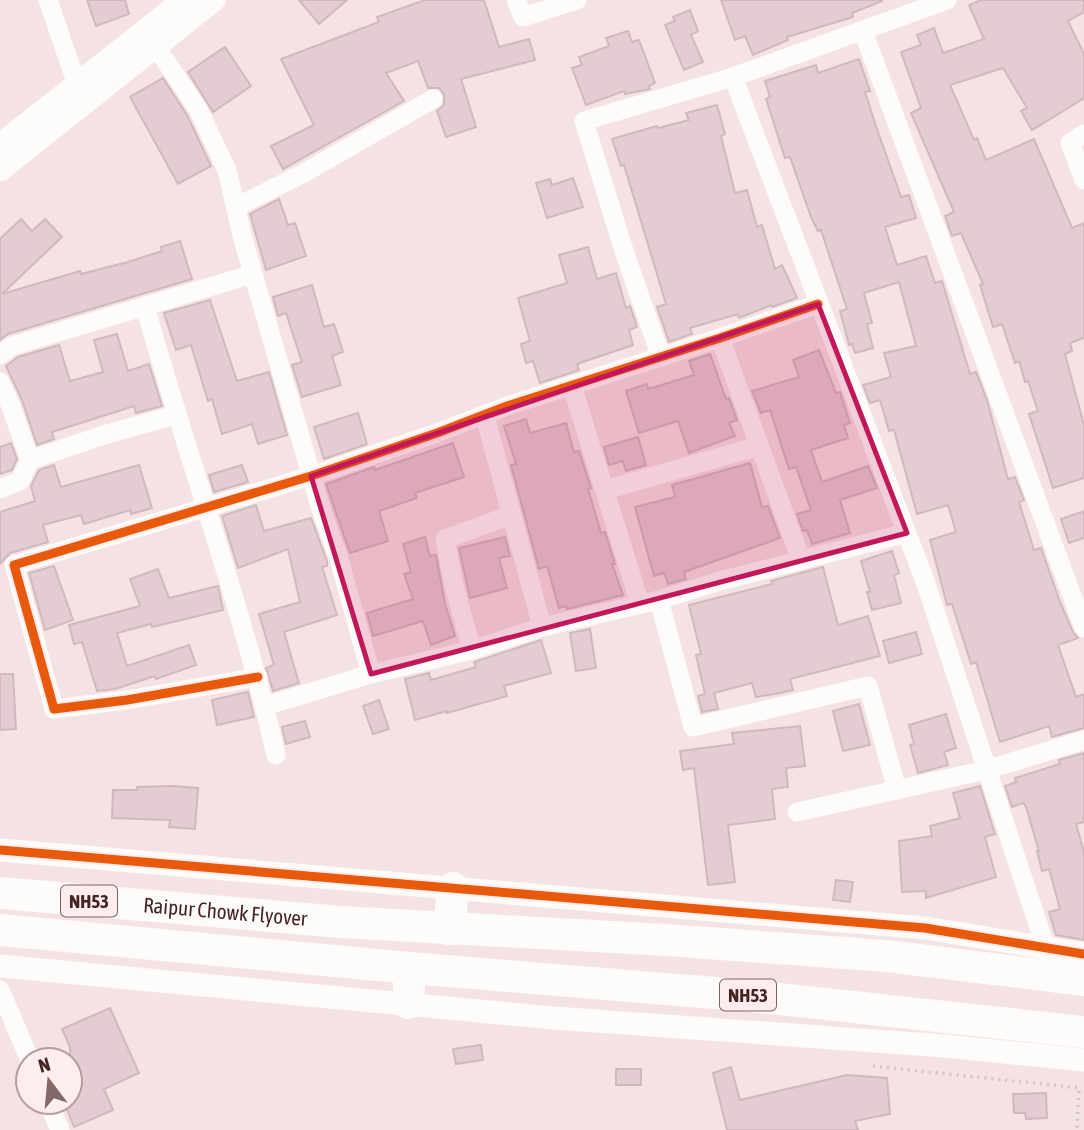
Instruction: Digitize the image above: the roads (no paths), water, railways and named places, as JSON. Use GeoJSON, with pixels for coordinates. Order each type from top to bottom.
{"type":"FeatureCollection","features":[{"type":"Feature","properties":{"kind":"highway"},"geometry":{"type":"LineString","coordinates":[[449,929],[453,888]]}},
{"type":"Feature","properties":{"kind":"highway","name":"Raipur Chowk Flyover"},"geometry":{"type":"LineString","coordinates":[[0,893],[449,929]]}},
{"type":"Feature","properties":{"kind":"highway","name":"NH53"},"geometry":{"type":"LineString","coordinates":[[449,929],[666,940],[886,957],[1050,962],[1084,981]]}},
{"type":"Feature","properties":{"kind":"highway","name":"Raipur Chowk Flyover"},"geometry":{"type":"LineString","coordinates":[[0,930],[410,968]]}},
{"type":"Feature","properties":{"kind":"highway","name":"NH53"},"geometry":{"type":"LineString","coordinates":[[410,968],[752,996],[1084,1032]]}},
{"type":"Feature","properties":{"kind":"highway"},"geometry":{"type":"LineString","coordinates":[[408,1003],[410,968]]}},
{"type":"Feature","properties":{"kind":"street"},"geometry":{"type":"LineString","coordinates":[[48,0],[77,85]]}},
{"type":"Feature","properties":{"kind":"street"},"geometry":{"type":"LineString","coordinates":[[0,170],[150,38],[184,0]]}},
{"type":"Feature","properties":{"kind":"street"},"geometry":{"type":"LineString","coordinates":[[0,145],[77,85],[214,0]]}},
{"type":"Feature","properties":{"kind":"street"},"geometry":{"type":"LineString","coordinates":[[516,0],[523,17],[577,0]]}},
{"type":"Feature","properties":{"kind":"street"},"geometry":{"type":"LineString","coordinates":[[661,357],[625,254],[584,121],[733,77],[947,0]]}},
{"type":"Feature","properties":{"kind":"street"},"geometry":{"type":"LineString","coordinates":[[863,31],[1084,628]]}},
{"type":"Feature","properties":{"kind":"street"},"geometry":{"type":"LineString","coordinates":[[150,38],[198,109],[228,170],[253,274],[371,674]]}},
{"type":"Feature","properties":{"kind":"street"},"geometry":{"type":"LineString","coordinates":[[733,77],[925,581],[1050,962]]}},
{"type":"Feature","properties":{"kind":"street"},"geometry":{"type":"LineString","coordinates":[[236,207],[304,173],[433,99]]}},
{"type":"Feature","properties":{"kind":"street"},"geometry":{"type":"LineString","coordinates":[[1079,144],[1084,180]]}},
{"type":"Feature","properties":{"kind":"street"},"geometry":{"type":"LineString","coordinates":[[0,355],[12,346],[253,274]]}},
{"type":"Feature","properties":{"kind":"street"},"geometry":{"type":"LineString","coordinates":[[258,677],[127,700],[54,709],[14,565],[311,475],[485,416],[507,406],[818,304]]}},
{"type":"Feature","properties":{"kind":"street"},"geometry":{"type":"LineString","coordinates":[[145,306],[176,415],[258,677],[276,755]]}},
{"type":"Feature","properties":{"kind":"street"},"geometry":{"type":"LineString","coordinates":[[720,338],[800,560]]}},
{"type":"Feature","properties":{"kind":"street"},"geometry":{"type":"LineString","coordinates":[[0,382],[30,460],[20,481],[0,489]]}},
{"type":"Feature","properties":{"kind":"street"},"geometry":{"type":"LineString","coordinates":[[572,386],[605,490],[650,602],[693,727],[868,686],[897,790]]}},
{"type":"Feature","properties":{"kind":"street"},"geometry":{"type":"LineString","coordinates":[[30,460],[107,434],[176,415]]}},
{"type":"Feature","properties":{"kind":"street"},"geometry":{"type":"LineString","coordinates":[[485,416],[542,627]]}},
{"type":"Feature","properties":{"kind":"street"},"geometry":{"type":"LineString","coordinates":[[605,490],[759,446]]}},
{"type":"Feature","properties":{"kind":"street"},"geometry":{"type":"LineString","coordinates":[[472,650],[444,539],[511,516]]}},
{"type":"Feature","properties":{"kind":"street"},"geometry":{"type":"LineString","coordinates":[[265,706],[371,674],[472,650],[542,627],[650,602],[716,582],[907,533]]}},
{"type":"Feature","properties":{"kind":"street"},"geometry":{"type":"LineString","coordinates":[[797,813],[986,770],[1084,740]]}},
{"type":"Feature","properties":{"kind":"street"},"geometry":{"type":"LineString","coordinates":[[0,850],[925,928],[1050,962],[1084,954]]}},
{"type":"Feature","properties":{"kind":"street"},"geometry":{"type":"LineString","coordinates":[[0,966],[1084,1060]]}},
{"type":"Feature","properties":{"kind":"street"},"geometry":{"type":"LineString","coordinates":[[0,990],[24,1046]]}}]}
